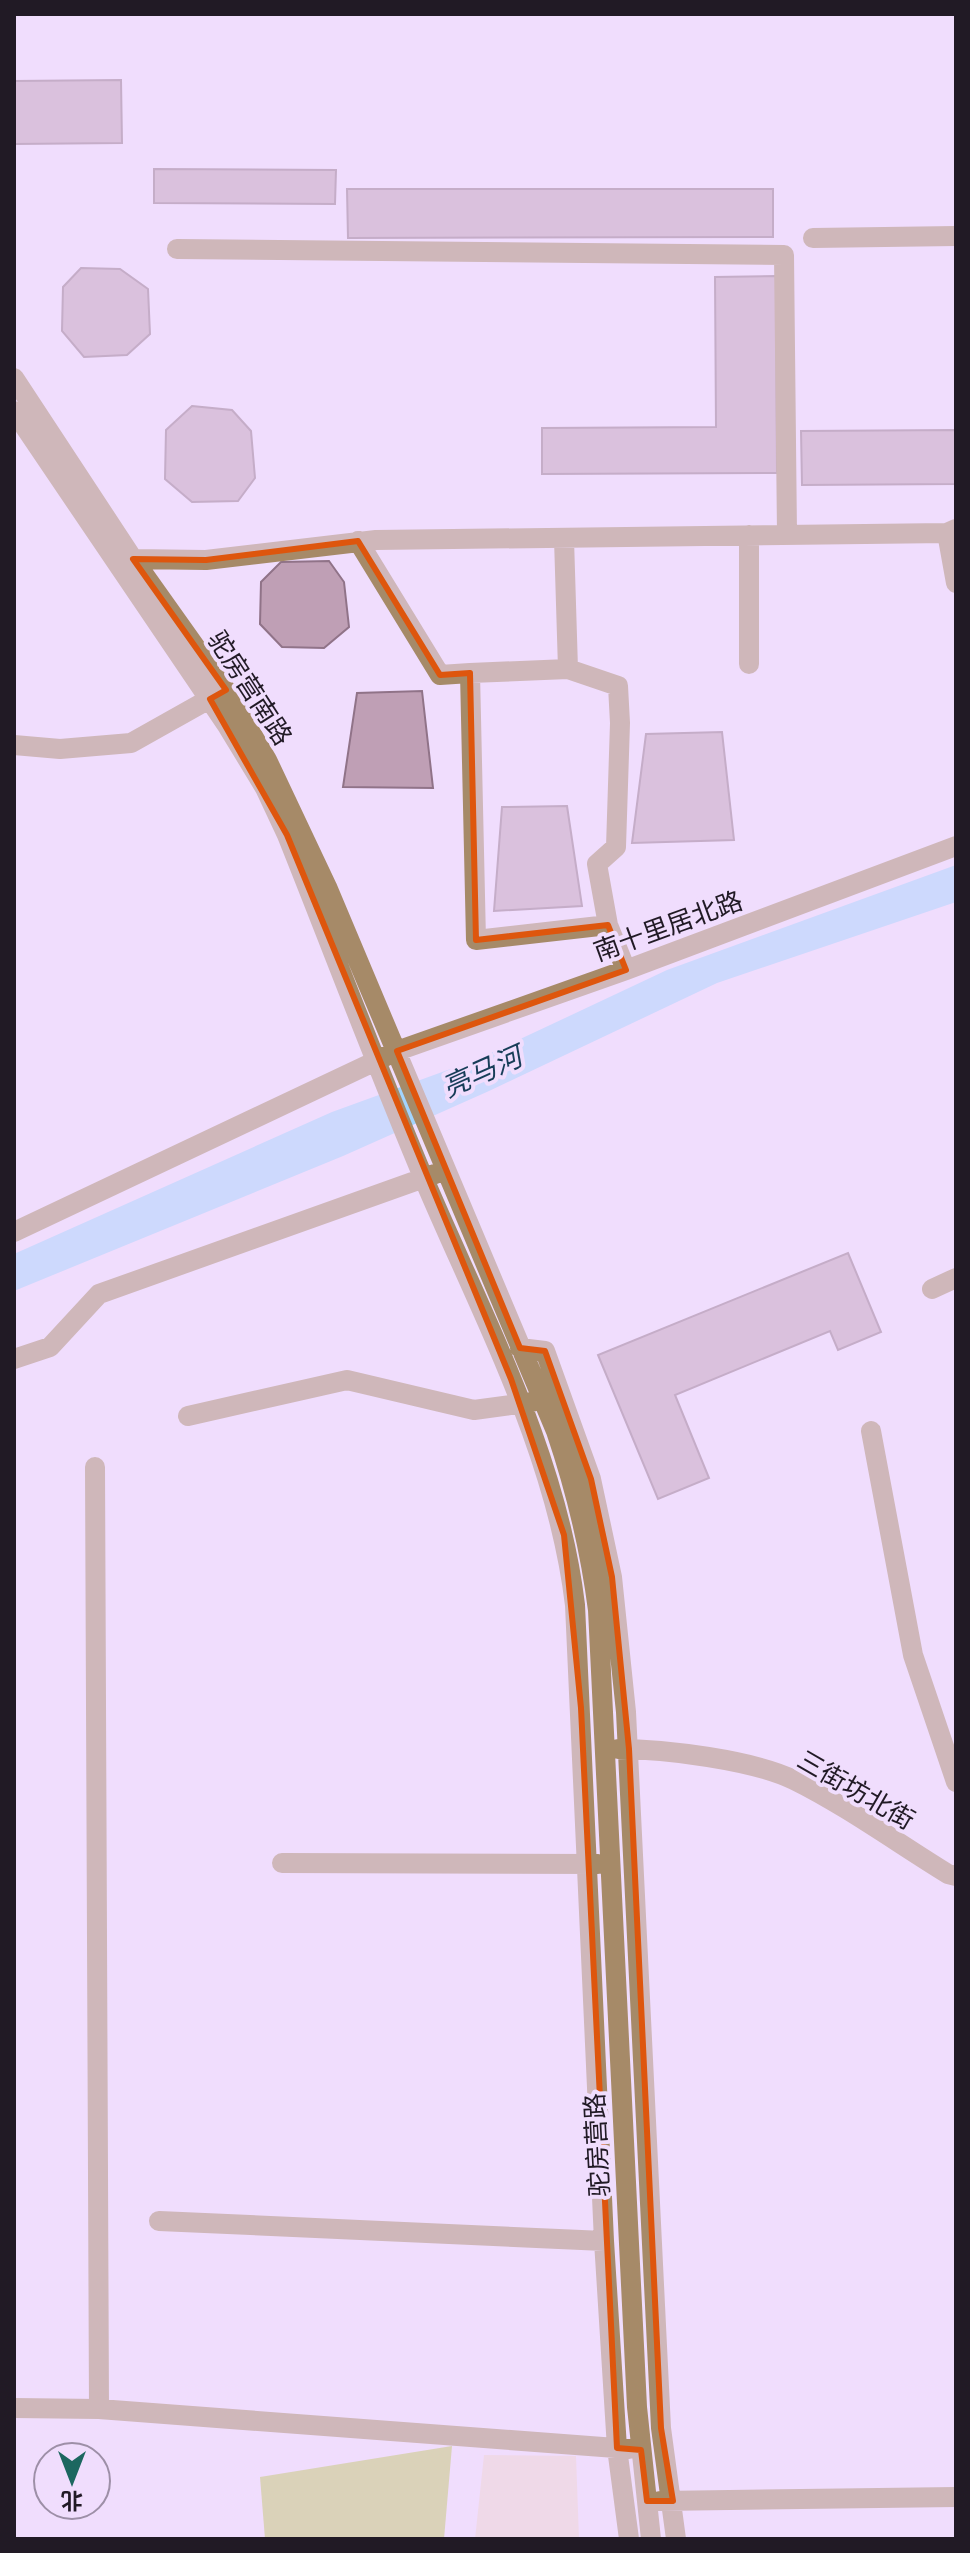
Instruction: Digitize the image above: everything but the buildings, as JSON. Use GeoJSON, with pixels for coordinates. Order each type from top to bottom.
{"type":"FeatureCollection","features":[{"type":"Feature","properties":{"kind":"street"},"geometry":{"type":"LineString","coordinates":[[813,238],[956,236]]}},
{"type":"Feature","properties":{"kind":"street"},"geometry":{"type":"LineString","coordinates":[[177,249],[784,255],[787,534]]}},
{"type":"Feature","properties":{"kind":"street","name":"驼房营南路"},"geometry":{"type":"LineString","coordinates":[[14,378],[218,695],[265,788],[287,835],[424,1179],[521,1404]]}},
{"type":"Feature","properties":{"kind":"street","name":"驼房营南路"},"geometry":{"type":"LineString","coordinates":[[14,411],[267,760],[298,823],[397,1051],[543,1400]]}},
{"type":"Feature","properties":{"kind":"street"},"geometry":{"type":"LineString","coordinates":[[133,559],[206,560],[367,540],[952,531],[956,583]]}},
{"type":"Feature","properties":{"kind":"street"},"geometry":{"type":"LineString","coordinates":[[749,535],[749,664]]}},
{"type":"Feature","properties":{"kind":"street"},"geometry":{"type":"LineString","coordinates":[[564,539],[568,669]]}},
{"type":"Feature","properties":{"kind":"street"},"geometry":{"type":"LineString","coordinates":[[367,540],[440,675],[568,669],[618,686],[620,723],[616,847],[597,864],[608,925],[626,970]]}},
{"type":"Feature","properties":{"kind":"street"},"geometry":{"type":"LineString","coordinates":[[470,673],[476,940],[608,925]]}},
{"type":"Feature","properties":{"kind":"street"},"geometry":{"type":"LineString","coordinates":[[14,745],[60,749],[131,743],[218,695]]}},
{"type":"Feature","properties":{"kind":"street","name":"南十里居北路"},"geometry":{"type":"LineString","coordinates":[[14,1232],[397,1051],[626,970],[956,846]]}},
{"type":"Feature","properties":{"kind":"street"},"geometry":{"type":"LineString","coordinates":[[14,1359],[50,1347],[99,1294],[447,1169]]}},
{"type":"Feature","properties":{"kind":"street"},"geometry":{"type":"LineString","coordinates":[[932,1289],[956,1278]]}},
{"type":"Feature","properties":{"kind":"street"},"geometry":{"type":"LineString","coordinates":[[520,1348],[545,1351],[591,1479],[612,1577],[629,1749],[661,2428],[676,2539]]}},
{"type":"Feature","properties":{"kind":"street"},"geometry":{"type":"LineString","coordinates":[[188,1416],[347,1380],[474,1410],[543,1400]]}},
{"type":"Feature","properties":{"kind":"street","name":"驼房营路"},"geometry":{"type":"LineString","coordinates":[[543,1400],[570,1472],[588,1545],[598,1610],[627,2238],[641,2450],[651,2539]]}},
{"type":"Feature","properties":{"kind":"street","name":"驼房营路"},"geometry":{"type":"LineString","coordinates":[[521,1404],[554,1499],[570,1567],[575,1605],[604,2241],[617,2448],[629,2537]]}},
{"type":"Feature","properties":{"kind":"street"},"geometry":{"type":"LineString","coordinates":[[871,1431],[913,1655],[956,1782]]}},
{"type":"Feature","properties":{"kind":"street"},"geometry":{"type":"LineString","coordinates":[[95,1467],[99,2409]]}},
{"type":"Feature","properties":{"kind":"street","name":"三街坊北街"},"geometry":{"type":"LineString","coordinates":[[582,1749],[629,1749],[721,1761],[793,1779],[956,1876]]}},
{"type":"Feature","properties":{"kind":"street"},"geometry":{"type":"LineString","coordinates":[[282,1863],[609,1864]]}},
{"type":"Feature","properties":{"kind":"street"},"geometry":{"type":"LineString","coordinates":[[159,2221],[604,2241]]}},
{"type":"Feature","properties":{"kind":"street"},"geometry":{"type":"LineString","coordinates":[[14,2408],[99,2409],[641,2450]]}},
{"type":"Feature","properties":{"kind":"street"},"geometry":{"type":"LineString","coordinates":[[647,2501],[956,2497]]}},
{"type":"Feature","properties":{"kind":"highlighted area"},"geometry":{"type":"Polygon","coordinates":[[[358,541],[440,675],[470,673],[476,940],[608,925],[626,970],[397,1051],[520,1348],[545,1351],[591,1479],[612,1577],[629,1749],[661,2428],[673,2501],[647,2501],[641,2450],[617,2448],[581,1708],[564,1535],[511,1379],[287,835],[210,699],[226,690],[133,559],[206,560],[358,541]]]}},
{"type":"Feature","properties":{"kind":"shaded area"},"geometry":{"type":"Polygon","coordinates":[[[484,2455],[576,2456],[579,2539],[475,2539],[484,2455]]]}},
{"type":"Feature","properties":{"kind":"green space"},"geometry":{"type":"Polygon","coordinates":[[[452,2446],[444,2539],[265,2539],[260,2477],[452,2446]]]}},
{"type":"Feature","properties":{"kind":"water","name":"亮马河"},"geometry":{"type":"Polygon","coordinates":[[[956,865],[956,902],[717,983],[343,1156],[14,1291],[14,1254],[332,1112],[478,1059],[667,970],[956,865]]]}}]}
